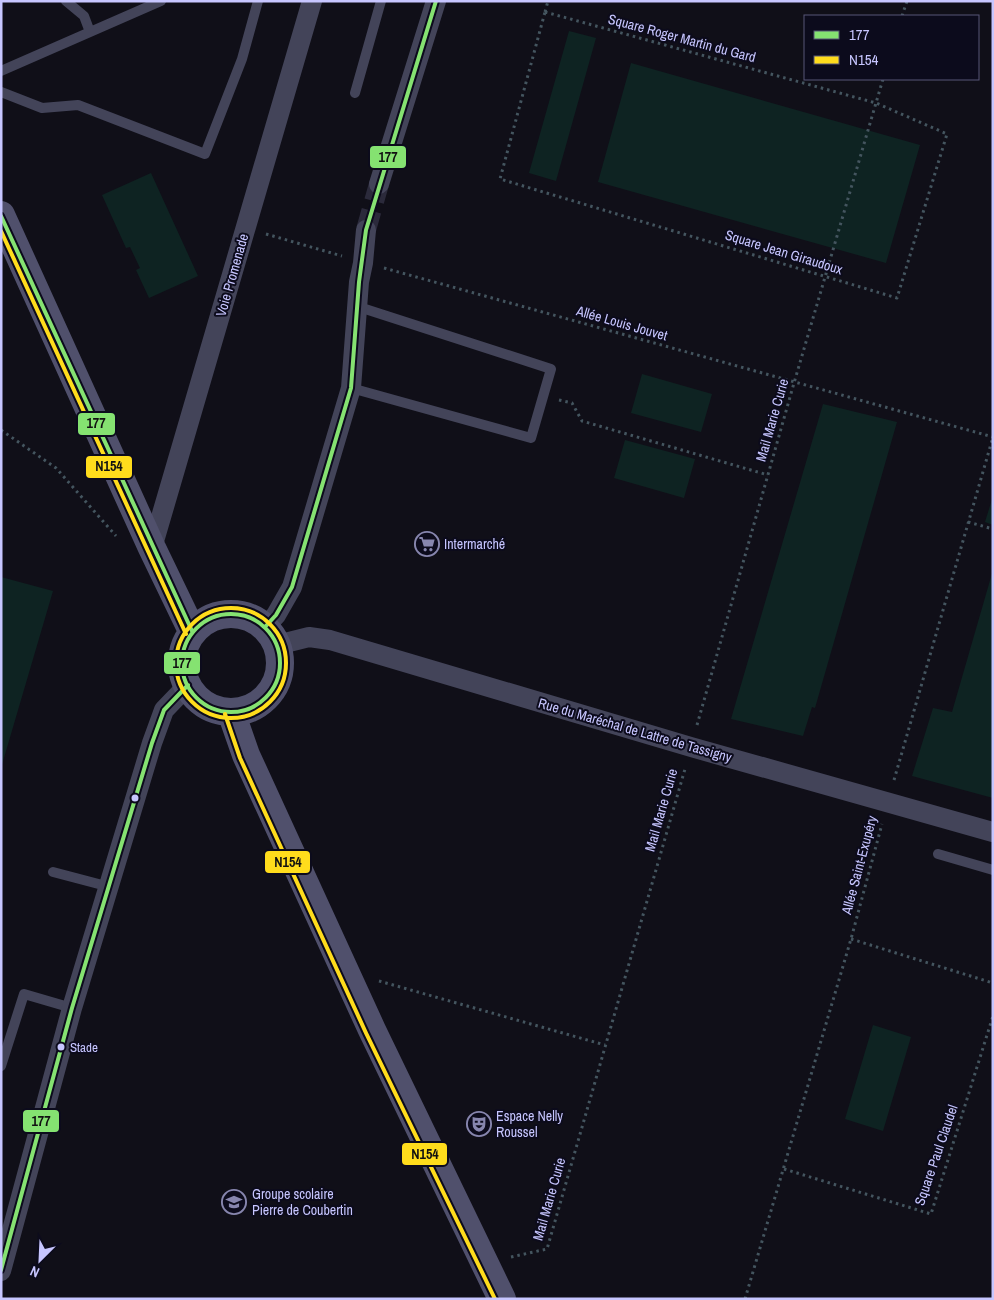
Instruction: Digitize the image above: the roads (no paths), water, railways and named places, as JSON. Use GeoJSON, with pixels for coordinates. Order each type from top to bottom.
{"type":"FeatureCollection","features":[{"type":"Feature","properties":{"kind":"main road"},"geometry":{"type":"LineString","coordinates":[[1,215],[153,551],[192,632]]}},
{"type":"Feature","properties":{"kind":"main road"},"geometry":{"type":"LineString","coordinates":[[228,614],[250,618],[271,636],[280,658],[279,672],[268,696],[245,710],[231,712],[206,704],[195,696],[188,685],[182,662],[184,649],[192,632],[206,621],[228,614]]}},
{"type":"Feature","properties":{"kind":"main road"},"geometry":{"type":"LineString","coordinates":[[231,712],[246,755],[349,981],[500,1295]]}},
{"type":"Feature","properties":{"kind":"street","name":"Voie Promenade"},"geometry":{"type":"LineString","coordinates":[[153,551],[312,1]]}},
{"type":"Feature","properties":{"kind":"street"},"geometry":{"type":"LineString","coordinates":[[379,184],[436,1]]}},
{"type":"Feature","properties":{"kind":"street"},"geometry":{"type":"LineString","coordinates":[[271,636],[276,615],[292,587],[351,388],[359,307],[359,282],[364,263],[366,230]]}},
{"type":"Feature","properties":{"kind":"street","name":"Rue du Maréchal de Lattre de Tassigny"},"geometry":{"type":"LineString","coordinates":[[271,636],[309,637],[330,640],[691,747],[993,832]]}},
{"type":"Feature","properties":{"kind":"street"},"geometry":{"type":"LineString","coordinates":[[1,1271],[72,1008],[164,710],[188,685]]}},
{"type":"Feature","properties":{"kind":"lane"},"geometry":{"type":"LineString","coordinates":[[66,1],[84,16],[90,32]]}},
{"type":"Feature","properties":{"kind":"lane"},"geometry":{"type":"LineString","coordinates":[[1,71],[161,1]]}},
{"type":"Feature","properties":{"kind":"lane"},"geometry":{"type":"LineString","coordinates":[[1,92],[42,108],[78,106],[205,154],[242,59],[258,1]]}},
{"type":"Feature","properties":{"kind":"lane"},"geometry":{"type":"LineString","coordinates":[[356,93],[381,1]]}},
{"type":"Feature","properties":{"kind":"lane"},"geometry":{"type":"LineString","coordinates":[[351,388],[531,438],[551,369],[359,307]]}},
{"type":"Feature","properties":{"kind":"lane"},"geometry":{"type":"LineString","coordinates":[[938,854],[993,870]]}},
{"type":"Feature","properties":{"kind":"lane"},"geometry":{"type":"LineString","coordinates":[[53,872],[110,887]]}},
{"type":"Feature","properties":{"kind":"lane"},"geometry":{"type":"LineString","coordinates":[[1,1066],[24,994],[72,1008]]}},
{"type":"Feature","properties":{"kind":"tunnel"},"geometry":{"type":"LineString","coordinates":[[366,230],[379,184]]}},
{"type":"Feature","properties":{"kind":"place","name":"Intermarché"},"geometry":{"type":"Point","coordinates":[427,544]}},
{"type":"Feature","properties":{"kind":"place","name":"Stade"},"geometry":{"type":"Point","coordinates":[61,1047]}},
{"type":"Feature","properties":{"kind":"place","name":"Espace Nelly Roussel"},"geometry":{"type":"Point","coordinates":[479,1124]}},
{"type":"Feature","properties":{"kind":"place","name":"Groupe scolaire Pierre de Coubertin"},"geometry":{"type":"Point","coordinates":[234,1202]}}]}
